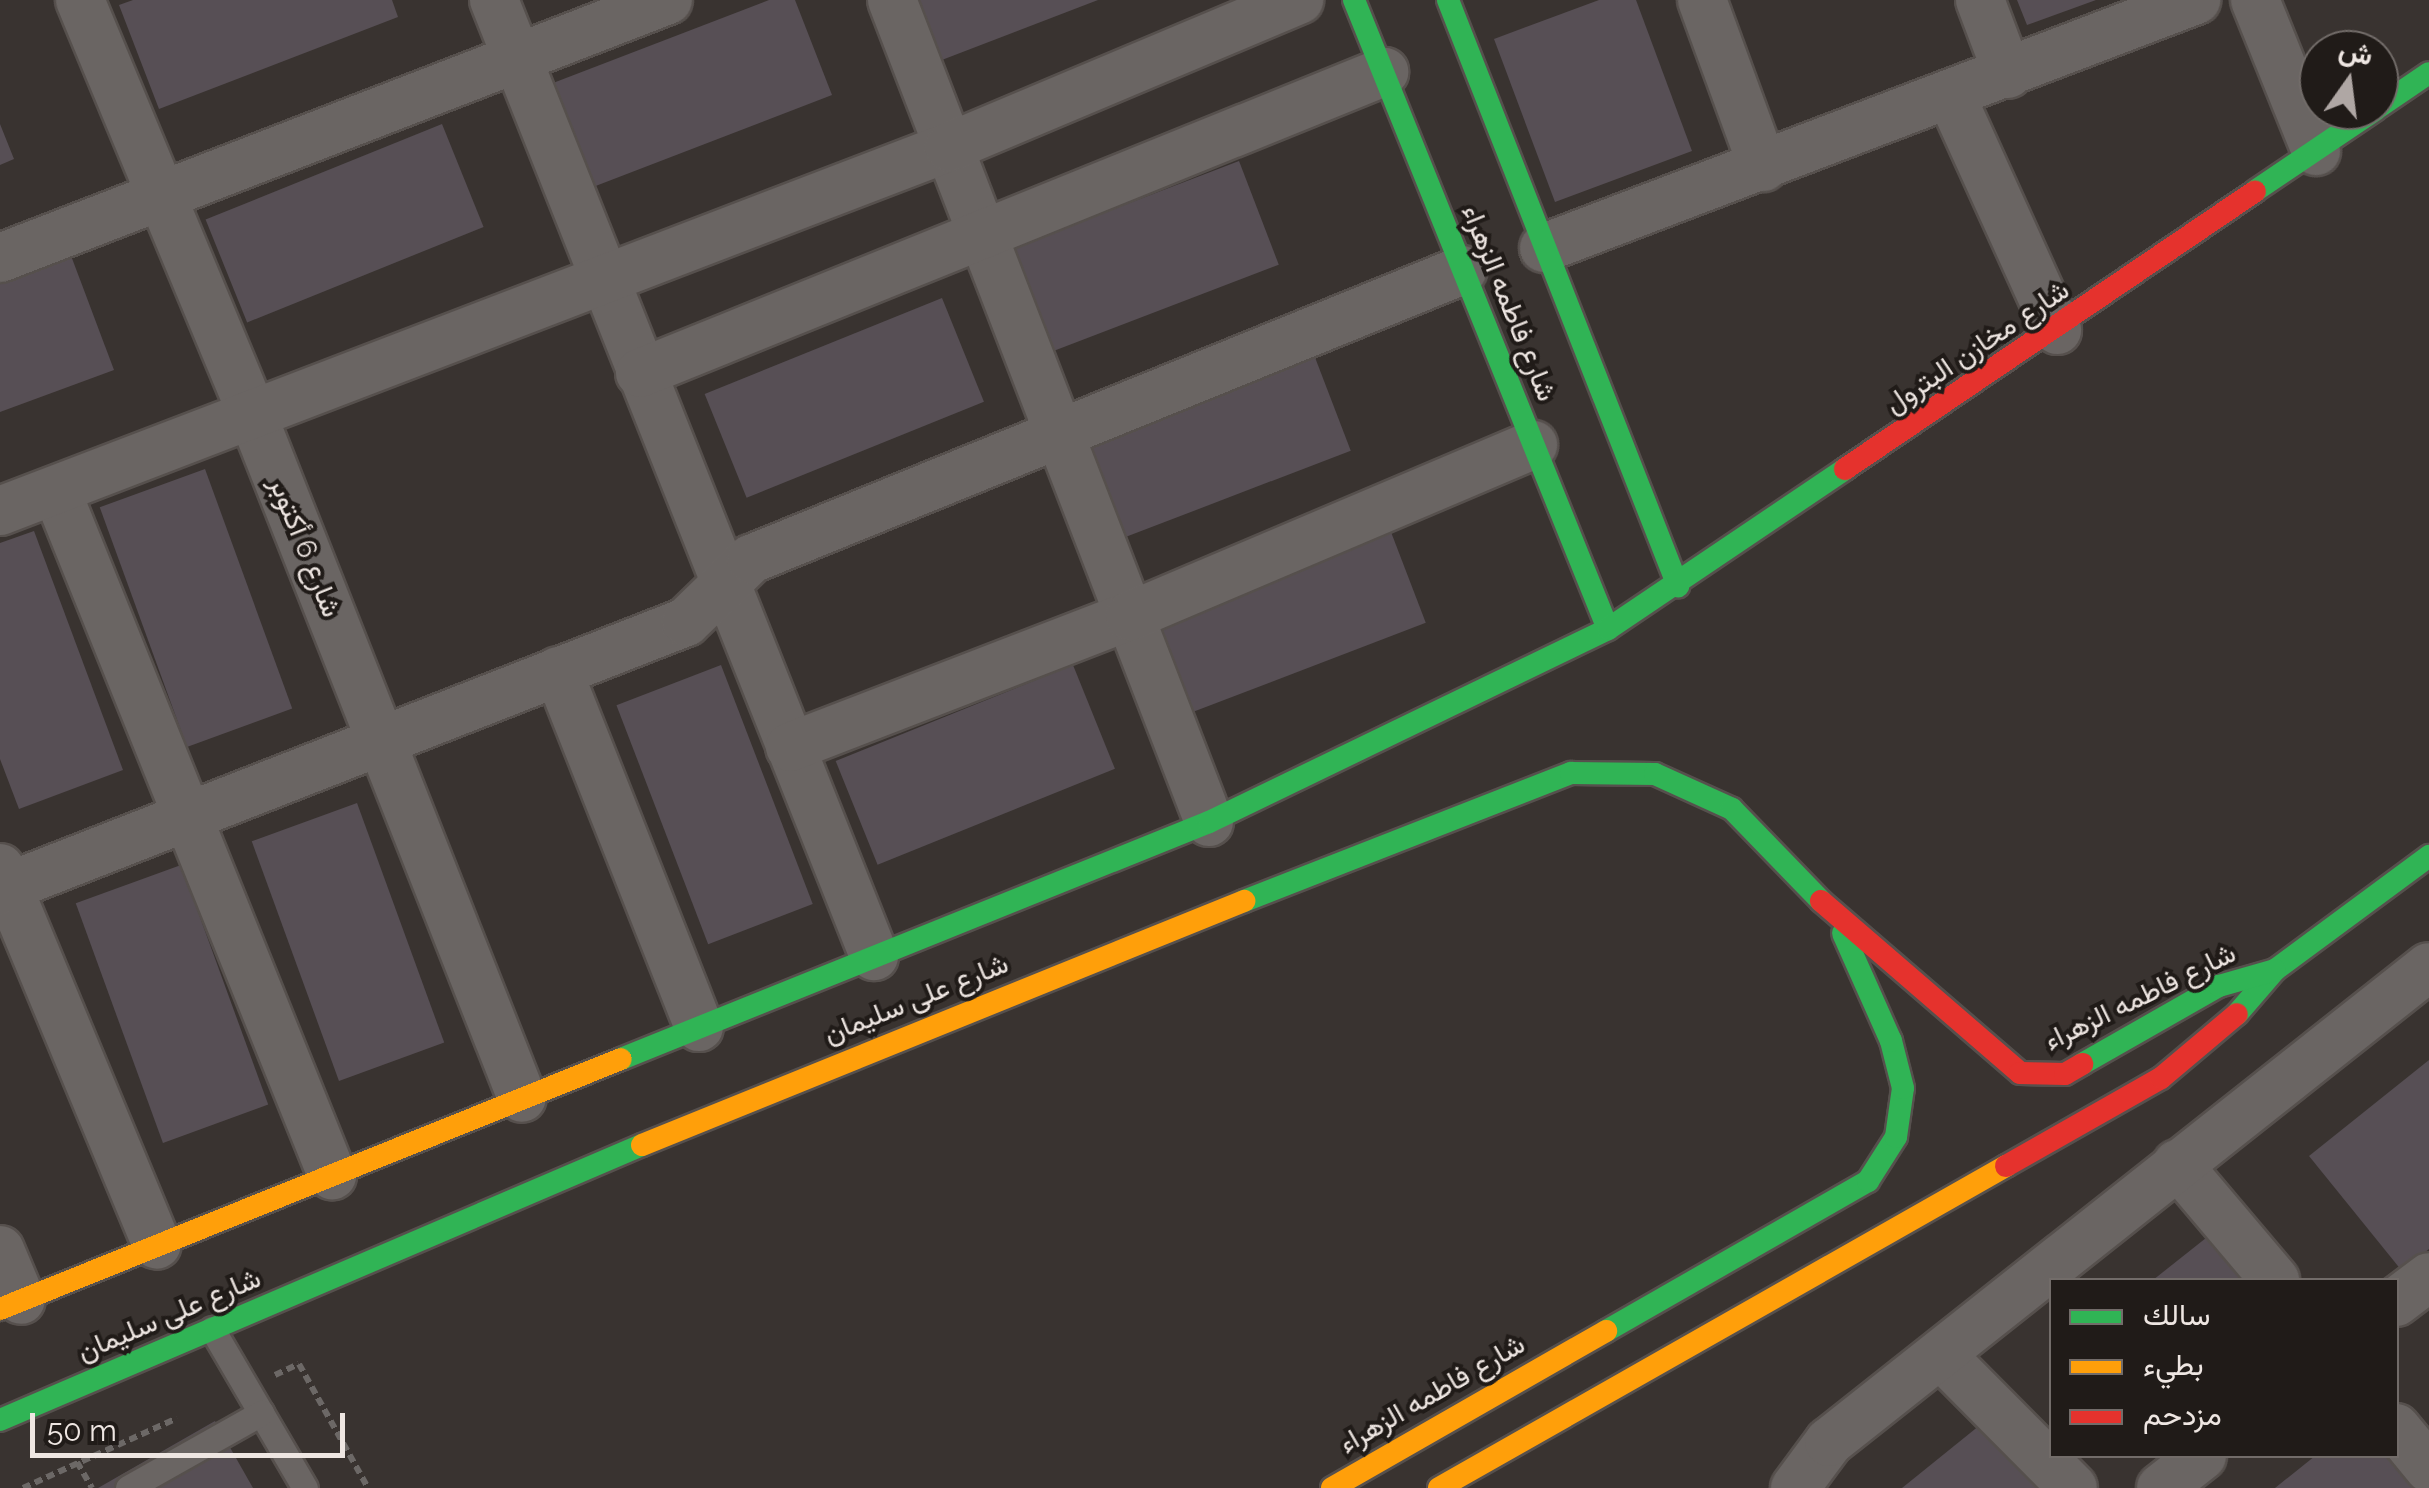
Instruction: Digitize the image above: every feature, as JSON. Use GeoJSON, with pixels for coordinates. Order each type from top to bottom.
{"type":"FeatureCollection","features":[{"type":"Feature","properties":{"kind":"street","name":"شارع 6 أكتوبر"},"geometry":{"type":"LineString","coordinates":[[80,0],[252,414],[522,1098]]}},
{"type":"Feature","properties":{"kind":"street"},"geometry":{"type":"LineString","coordinates":[[494,0],[874,956]]}},
{"type":"Feature","properties":{"kind":"street"},"geometry":{"type":"LineString","coordinates":[[0,258],[668,0]]}},
{"type":"Feature","properties":{"kind":"street"},"geometry":{"type":"LineString","coordinates":[[892,0],[1209,822]]}},
{"type":"Feature","properties":{"kind":"street"},"geometry":{"type":"LineString","coordinates":[[0,511],[949,148],[1299,0]]}},
{"type":"Feature","properties":{"kind":"street","name":"شارع فاطمه الزهراء"},"geometry":{"type":"LineString","coordinates":[[1354,0],[1608,628]]}},
{"type":"Feature","properties":{"kind":"street","name":"شارع فاطمه الزهراء"},"geometry":{"type":"LineString","coordinates":[[1448,0],[1678,586]]}},
{"type":"Feature","properties":{"kind":"street"},"geometry":{"type":"LineString","coordinates":[[1702,0],[1763,167]]}},
{"type":"Feature","properties":{"kind":"street"},"geometry":{"type":"LineString","coordinates":[[1980,0],[2008,74]]}},
{"type":"Feature","properties":{"kind":"street"},"geometry":{"type":"LineString","coordinates":[[1544,248],[2196,0]]}},
{"type":"Feature","properties":{"kind":"street"},"geometry":{"type":"LineString","coordinates":[[2254,0],[2316,151]]}},
{"type":"Feature","properties":{"kind":"street"},"geometry":{"type":"LineString","coordinates":[[640,373],[1384,72]]}},
{"type":"Feature","properties":{"kind":"street","name":"شارع مخازن البترول"},"geometry":{"type":"LineString","coordinates":[[2399,94],[2429,73]]}},
{"type":"Feature","properties":{"kind":"street"},"geometry":{"type":"LineString","coordinates":[[1951,96],[2057,330]]}},
{"type":"Feature","properties":{"kind":"street","name":"شارع مخازن البترول"},"geometry":{"type":"LineString","coordinates":[[10,1305],[1209,822],[1608,628],[1678,586],[2346,130]]}},
{"type":"Feature","properties":{"kind":"street"},"geometry":{"type":"LineString","coordinates":[[157,1246],[3,882],[188,816],[686,622],[751,559],[1061,437],[1463,270]]}},
{"type":"Feature","properties":{"kind":"street"},"geometry":{"type":"LineString","coordinates":[[790,746],[1130,616],[1533,446]]}},
{"type":"Feature","properties":{"kind":"street"},"geometry":{"type":"LineString","coordinates":[[56,490],[332,1175]]}},
{"type":"Feature","properties":{"kind":"street"},"geometry":{"type":"LineString","coordinates":[[558,671],[699,1027]]}},
{"type":"Feature","properties":{"kind":"street","name":"شارع على سليمان"},"geometry":{"type":"LineString","coordinates":[[0,1420],[852,1047],[1570,773],[1641,772],[1695,788],[1732,809],[1833,912]]}},
{"type":"Feature","properties":{"kind":"street"},"geometry":{"type":"LineString","coordinates":[[2275,970],[2429,856]]}},
{"type":"Feature","properties":{"kind":"street","name":"شارع فاطمه الزهراء"},"geometry":{"type":"LineString","coordinates":[[1833,912],[2007,1067],[2035,1076],[2065,1074],[2219,986],[2275,970]]}},
{"type":"Feature","properties":{"kind":"street","name":"شارع فاطمه الزهراء"},"geometry":{"type":"LineString","coordinates":[[1332,1488],[1868,1181],[1896,1137],[1900,1064],[1833,912]]}},
{"type":"Feature","properties":{"kind":"street","name":"شارع فاطمه الزهراء"},"geometry":{"type":"LineString","coordinates":[[1439,1488],[2161,1078],[2224,1029],[2275,970]]}},
{"type":"Feature","properties":{"kind":"street"},"geometry":{"type":"LineString","coordinates":[[820,978],[834,1008]]}},
{"type":"Feature","properties":{"kind":"street"},"geometry":{"type":"LineString","coordinates":[[1795,1488],[1828,1442],[2178,1164],[2422,987]]}},
{"type":"Feature","properties":{"kind":"street"},"geometry":{"type":"LineString","coordinates":[[2178,1164],[2273,1278]]}},
{"type":"Feature","properties":{"kind":"street"},"geometry":{"type":"LineString","coordinates":[[0,1250],[10,1305]]}},
{"type":"Feature","properties":{"kind":"street"},"geometry":{"type":"LineString","coordinates":[[2399,1300],[2429,1277]]}},
{"type":"Feature","properties":{"kind":"street"},"geometry":{"type":"LineString","coordinates":[[1941,1354],[2073,1488]]}},
{"type":"Feature","properties":{"kind":"street"},"geometry":{"type":"LineString","coordinates":[[2399,1432],[2429,1468]]}},
{"type":"Feature","properties":{"kind":"street"},"geometry":{"type":"LineString","coordinates":[[2161,1488],[2199,1458]]}},
{"type":"Feature","properties":{"kind":"lane"},"geometry":{"type":"LineString","coordinates":[[212,1329],[299,1486]]}},
{"type":"Feature","properties":{"kind":"lane"},"geometry":{"type":"LineString","coordinates":[[128,1488],[261,1413]]}},
{"type":"Feature","properties":{"kind":"path"},"geometry":{"type":"LineString","coordinates":[[77,1462],[92,1488]]}},
{"type":"Feature","properties":{"kind":"building"},"geometry":{"type":"Polygon","coordinates":[[[133,0],[392,0],[398,17],[159,109],[119,5],[133,0]]]}},
{"type":"Feature","properties":{"kind":"building"},"geometry":{"type":"Polygon","coordinates":[[[769,0],[795,0],[832,95],[593,187],[553,83],[769,0]]]}},
{"type":"Feature","properties":{"kind":"building"},"geometry":{"type":"Polygon","coordinates":[[[909,0],[1098,0],[934,63],[909,0]]]}},
{"type":"Feature","properties":{"kind":"building"},"geometry":{"type":"Polygon","coordinates":[[[1599,0],[1636,0],[1692,151],[1555,202],[1494,39],[1599,0]]]}},
{"type":"Feature","properties":{"kind":"building"},"geometry":{"type":"Polygon","coordinates":[[[2017,0],[2096,0],[2027,25],[2017,0]]]}},
{"type":"Feature","properties":{"kind":"building"},"geometry":{"type":"Polygon","coordinates":[[[0,124],[14,159],[0,165],[0,124]]]}},
{"type":"Feature","properties":{"kind":"building"},"geometry":{"type":"Polygon","coordinates":[[[442,124],[484,227],[247,322],[206,220],[442,124]]]}},
{"type":"Feature","properties":{"kind":"building"},"geometry":{"type":"Polygon","coordinates":[[[1239,161],[1279,265],[1040,356],[1000,253],[1239,161]]]}},
{"type":"Feature","properties":{"kind":"building"},"geometry":{"type":"Polygon","coordinates":[[[67,245],[114,370],[0,412],[0,269],[67,245]]]}},
{"type":"Feature","properties":{"kind":"building"},"geometry":{"type":"Polygon","coordinates":[[[942,298],[984,402],[747,498],[705,394],[942,298]]]}},
{"type":"Feature","properties":{"kind":"building"},"geometry":{"type":"Polygon","coordinates":[[[1311,347],[1351,451],[1112,542],[1072,439],[1311,347]]]}},
{"type":"Feature","properties":{"kind":"building"},"geometry":{"type":"Polygon","coordinates":[[[205,469],[292,709],[187,747],[100,507],[205,469]]]}},
{"type":"Feature","properties":{"kind":"building"},"geometry":{"type":"Polygon","coordinates":[[[1386,519],[1426,623],[1187,714],[1147,611],[1386,519]]]}},
{"type":"Feature","properties":{"kind":"building"},"geometry":{"type":"Polygon","coordinates":[[[34,531],[123,770],[19,809],[0,759],[0,543],[34,531]]]}},
{"type":"Feature","properties":{"kind":"building"},"geometry":{"type":"Polygon","coordinates":[[[721,665],[813,904],[708,944],[616,705],[721,665]]]}},
{"type":"Feature","properties":{"kind":"building"},"geometry":{"type":"Polygon","coordinates":[[[1073,665],[1115,769],[878,865],[836,761],[1073,665]]]}},
{"type":"Feature","properties":{"kind":"building"},"geometry":{"type":"Polygon","coordinates":[[[357,803],[444,1043],[339,1081],[252,841],[357,803]]]}},
{"type":"Feature","properties":{"kind":"building"},"geometry":{"type":"Polygon","coordinates":[[[181,865],[268,1105],[163,1143],[76,903],[181,865]]]}},
{"type":"Feature","properties":{"kind":"building"},"geometry":{"type":"Polygon","coordinates":[[[2429,1060],[2429,1249],[2402,1271],[2309,1156],[2429,1060]]]}},
{"type":"Feature","properties":{"kind":"building"},"geometry":{"type":"Polygon","coordinates":[[[2211,1234],[2246,1278],[2156,1278],[2211,1234]]]}},
{"type":"Feature","properties":{"kind":"building"},"geometry":{"type":"Polygon","coordinates":[[[215,1421],[253,1488],[98,1488],[215,1421]]]}},
{"type":"Feature","properties":{"kind":"building"},"geometry":{"type":"Polygon","coordinates":[[[1985,1421],[2040,1488],[1902,1488],[1985,1421]]]}},
{"type":"Feature","properties":{"kind":"building"},"geometry":{"type":"Polygon","coordinates":[[[2312,1458],[2389,1458],[2413,1488],[2275,1488],[2312,1458]]]}},
{"type":"Feature","properties":{"kind":"traffic: fast"},"geometry":{"type":"LineString","coordinates":[[1354,0],[1608,629]]}},
{"type":"Feature","properties":{"kind":"traffic: fast"},"geometry":{"type":"LineString","coordinates":[[1448,0],[1678,586]]}},
{"type":"Feature","properties":{"kind":"traffic: fast"},"geometry":{"type":"LineString","coordinates":[[2399,93],[2429,73]]}},
{"type":"Feature","properties":{"kind":"traffic: fast"},"geometry":{"type":"LineString","coordinates":[[2255,191],[2345,130]]}},
{"type":"Feature","properties":{"kind":"traffic: fast"},"geometry":{"type":"LineString","coordinates":[[621,1059],[1209,822],[1608,629],[1845,469]]}},
{"type":"Feature","properties":{"kind":"traffic: fast"},"geometry":{"type":"LineString","coordinates":[[1244,901],[1571,773],[1655,774],[1732,809],[1821,901]]}},
{"type":"Feature","properties":{"kind":"traffic: fast"},"geometry":{"type":"LineString","coordinates":[[2237,1014],[2275,970],[2429,856]]}},
{"type":"Feature","properties":{"kind":"traffic: fast"},"geometry":{"type":"LineString","coordinates":[[1606,1331],[1868,1181],[1896,1137],[1903,1088],[1891,1041],[1843,933]]}},
{"type":"Feature","properties":{"kind":"traffic: fast"},"geometry":{"type":"LineString","coordinates":[[2082,1064],[2219,986],[2275,970]]}},
{"type":"Feature","properties":{"kind":"traffic: fast"},"geometry":{"type":"LineString","coordinates":[[0,1420],[642,1145]]}},
{"type":"Feature","properties":{"kind":"traffic: slow"},"geometry":{"type":"LineString","coordinates":[[642,1145],[1244,901]]}},
{"type":"Feature","properties":{"kind":"traffic: slow"},"geometry":{"type":"LineString","coordinates":[[0,1309],[621,1059]]}},
{"type":"Feature","properties":{"kind":"traffic: slow"},"geometry":{"type":"LineString","coordinates":[[1439,1488],[2006,1166]]}},
{"type":"Feature","properties":{"kind":"traffic: slow"},"geometry":{"type":"LineString","coordinates":[[1332,1488],[1606,1331]]}},
{"type":"Feature","properties":{"kind":"traffic: jam"},"geometry":{"type":"LineString","coordinates":[[1845,469],[2255,191]]}},
{"type":"Feature","properties":{"kind":"traffic: jam"},"geometry":{"type":"LineString","coordinates":[[1821,901],[2020,1073],[2065,1074],[2082,1064]]}},
{"type":"Feature","properties":{"kind":"traffic: jam"},"geometry":{"type":"LineString","coordinates":[[2006,1166],[2161,1078],[2237,1014]]}}]}
